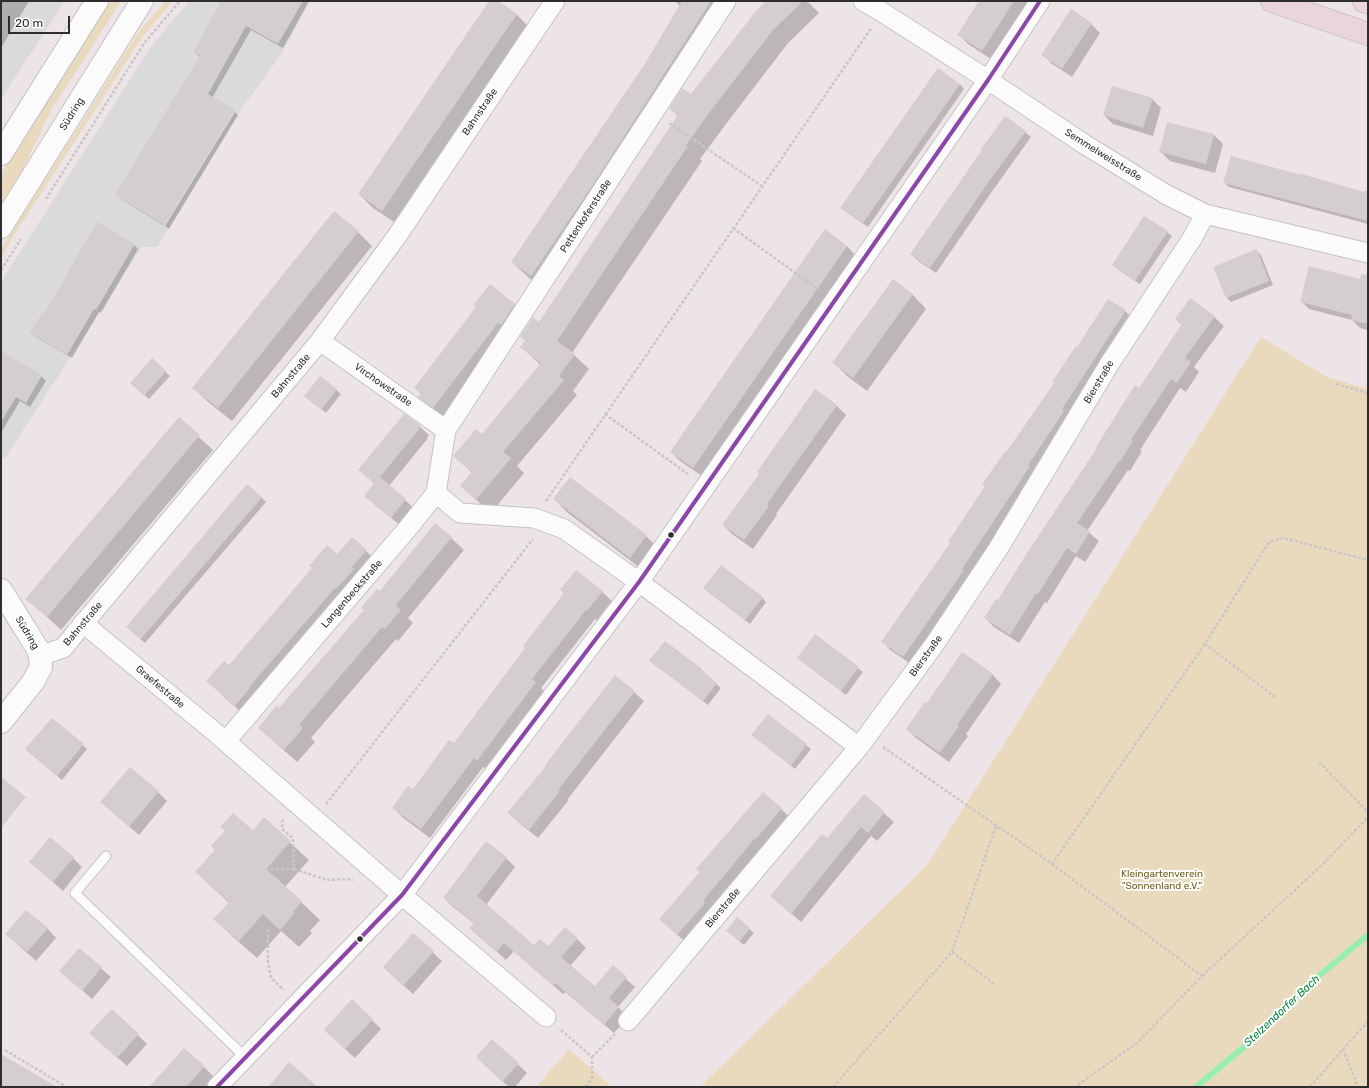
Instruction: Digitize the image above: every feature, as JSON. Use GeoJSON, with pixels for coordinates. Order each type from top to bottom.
{"type":"FeatureCollection","features":[{"type":"Feature","properties":{"kind":"highway"},"geometry":{"type":"LineString","coordinates":[[1272,1],[1368,34]]}},
{"type":"Feature","properties":{"kind":"highway"},"geometry":{"type":"LineString","coordinates":[[1364,1],[1368,2]]}},
{"type":"Feature","properties":{"kind":"street"},"geometry":{"type":"LineString","coordinates":[[1,154],[97,1]]}},
{"type":"Feature","properties":{"kind":"street","name":"Südring"},"geometry":{"type":"LineString","coordinates":[[1,227],[142,1]]}},
{"type":"Feature","properties":{"kind":"street","name":"Bahnstraße"},"geometry":{"type":"LineString","coordinates":[[40,656],[63,648],[320,341],[397,236],[555,1]]}},
{"type":"Feature","properties":{"kind":"street","name":"Pettenkoferstraße"},"geometry":{"type":"LineString","coordinates":[[446,430],[726,1]]}},
{"type":"Feature","properties":{"kind":"street","name":"Semmelweisstraße"},"geometry":{"type":"LineString","coordinates":[[862,1],[882,12],[988,80],[1084,144],[1167,195],[1205,214],[1368,253]]}},
{"type":"Feature","properties":{"kind":"street"},"geometry":{"type":"LineString","coordinates":[[216,1087],[402,895],[639,582],[988,80],[1040,1]]}},
{"type":"Feature","properties":{"kind":"street","name":"Bierstraße"},"geometry":{"type":"LineString","coordinates":[[628,1021],[863,742],[934,645],[998,549],[1110,363],[1193,237],[1205,214]]}},
{"type":"Feature","properties":{"kind":"street","name":"Virchowstraße"},"geometry":{"type":"LineString","coordinates":[[320,341],[446,430]]}},
{"type":"Feature","properties":{"kind":"street","name":"Langenbeckstraße"},"geometry":{"type":"LineString","coordinates":[[226,742],[436,493],[446,430]]}},
{"type":"Feature","properties":{"kind":"street"},"geometry":{"type":"LineString","coordinates":[[436,493],[460,513],[534,518],[564,529],[863,742]]}},
{"type":"Feature","properties":{"kind":"street","name":"Südring"},"geometry":{"type":"LineString","coordinates":[[1,590],[40,656]]}},
{"type":"Feature","properties":{"kind":"street","name":"Graefestraße"},"geometry":{"type":"LineString","coordinates":[[83,623],[226,742],[402,895],[546,1017]]}},
{"type":"Feature","properties":{"kind":"street"},"geometry":{"type":"LineString","coordinates":[[1,722],[33,682],[40,667],[40,656]]}},
{"type":"Feature","properties":{"kind":"lane"},"geometry":{"type":"LineString","coordinates":[[106,856],[75,893],[245,1057]]}},
{"type":"Feature","properties":{"kind":"path"},"geometry":{"type":"LineString","coordinates":[[43,203],[145,42],[180,1]]}},
{"type":"Feature","properties":{"kind":"path"},"geometry":{"type":"LineString","coordinates":[[315,818],[537,534],[534,518],[882,12]]}},
{"type":"Feature","properties":{"kind":"path"},"geometry":{"type":"LineString","coordinates":[[654,112],[762,186]]}},
{"type":"Feature","properties":{"kind":"path"},"geometry":{"type":"LineString","coordinates":[[733,228],[834,301]]}},
{"type":"Feature","properties":{"kind":"path"},"geometry":{"type":"LineString","coordinates":[[1,270],[22,237]]}},
{"type":"Feature","properties":{"kind":"path"},"geometry":{"type":"LineString","coordinates":[[1336,384],[1368,393]]}},
{"type":"Feature","properties":{"kind":"path"},"geometry":{"type":"LineString","coordinates":[[605,414],[705,486]]}},
{"type":"Feature","properties":{"kind":"path"},"geometry":{"type":"LineString","coordinates":[[1052,864],[1205,644],[1269,542],[1284,538],[1368,560]]}},
{"type":"Feature","properties":{"kind":"path"},"geometry":{"type":"LineString","coordinates":[[1205,644],[1275,697]]}},
{"type":"Feature","properties":{"kind":"path"},"geometry":{"type":"LineString","coordinates":[[863,742],[996,826],[1052,864],[1202,976]]}},
{"type":"Feature","properties":{"kind":"path"},"geometry":{"type":"LineString","coordinates":[[1319,762],[1368,812]]}},
{"type":"Feature","properties":{"kind":"path"},"geometry":{"type":"LineString","coordinates":[[283,815],[282,829],[293,838],[294,869]]}},
{"type":"Feature","properties":{"kind":"path"},"geometry":{"type":"LineString","coordinates":[[1076,1087],[1138,1043],[1202,976],[1322,865],[1368,817]]}},
{"type":"Feature","properties":{"kind":"path"},"geometry":{"type":"LineString","coordinates":[[833,1087],[952,952],[996,826]]}},
{"type":"Feature","properties":{"kind":"path"},"geometry":{"type":"LineString","coordinates":[[266,869],[294,869],[327,880],[348,879],[355,881]]}},
{"type":"Feature","properties":{"kind":"path"},"geometry":{"type":"LineString","coordinates":[[268,930],[268,961],[270,978],[297,1002]]}},
{"type":"Feature","properties":{"kind":"path"},"geometry":{"type":"LineString","coordinates":[[952,952],[994,984]]}},
{"type":"Feature","properties":{"kind":"path"},"geometry":{"type":"LineString","coordinates":[[586,1087],[592,1079],[592,1057],[628,1021]]}},
{"type":"Feature","properties":{"kind":"path"},"geometry":{"type":"LineString","coordinates":[[1310,1087],[1368,1021]]}},
{"type":"Feature","properties":{"kind":"path"},"geometry":{"type":"LineString","coordinates":[[578,1044],[592,1057]]}},
{"type":"Feature","properties":{"kind":"path"},"geometry":{"type":"LineString","coordinates":[[1343,1049],[1358,1087]]}},
{"type":"Feature","properties":{"kind":"path"},"geometry":{"type":"LineString","coordinates":[[5,1050],[63,1085],[62,1087]]}},
{"type":"Feature","properties":{"kind":"shaded area"},"geometry":{"type":"Polygon","coordinates":[[[1,1],[65,1],[1,99],[1,1]]]}},
{"type":"Feature","properties":{"kind":"shaded area"},"geometry":{"type":"Polygon","coordinates":[[[189,1],[310,1],[282,53],[244,105],[157,247],[142,247],[5,458],[1,457],[1,282],[150,48],[189,1]]]}},
{"type":"Feature","properties":{"kind":"green space"},"geometry":{"type":"Polygon","coordinates":[[[109,1],[121,1],[50,112],[15,186],[1,209],[1,174],[109,1]]]}},
{"type":"Feature","properties":{"kind":"green space"},"geometry":{"type":"Polygon","coordinates":[[[166,1],[173,1],[143,36],[11,240],[1,260],[1,249],[140,30],[166,1]]]}},
{"type":"Feature","properties":{"kind":"green space","name":"Kleingartenverein \"Sonnenland e.V.\""},"geometry":{"type":"Polygon","coordinates":[[[1261,337],[1327,377],[1368,389],[1368,1087],[700,1087],[928,864],[1261,337]]]}},
{"type":"Feature","properties":{"kind":"green space"},"geometry":{"type":"Polygon","coordinates":[[[569,1049],[612,1087],[536,1087],[569,1049]]]}},
{"type":"Feature","properties":{"kind":"building"},"geometry":{"type":"Polygon","coordinates":[[[222,1],[303,1],[278,44],[246,26],[208,94],[235,110],[164,225],[115,195],[200,56],[193,52],[222,1]]]}},
{"type":"Feature","properties":{"kind":"building"},"geometry":{"type":"Polygon","coordinates":[[[489,1],[498,1],[517,14],[382,211],[358,194],[489,1]]]}},
{"type":"Feature","properties":{"kind":"building"},"geometry":{"type":"Polygon","coordinates":[[[682,1],[711,1],[592,186],[531,276],[511,262],[646,62],[682,1]]]}},
{"type":"Feature","properties":{"kind":"building"},"geometry":{"type":"Polygon","coordinates":[[[766,1],[803,1],[774,29],[712,109],[686,145],[688,146],[557,341],[575,354],[559,376],[564,380],[503,452],[511,458],[476,500],[460,486],[472,472],[453,456],[476,429],[482,434],[541,363],[520,347],[526,340],[520,337],[533,317],[539,322],[678,115],[669,109],[682,88],[691,94],[756,11],[766,1]]]}},
{"type":"Feature","properties":{"kind":"building"},"geometry":{"type":"Polygon","coordinates":[[[979,1],[1014,1],[982,51],[957,35],[979,1]]]}},
{"type":"Feature","properties":{"kind":"building"},"geometry":{"type":"Polygon","coordinates":[[[1071,9],[1092,23],[1062,69],[1041,55],[1071,9]]]}},
{"type":"Feature","properties":{"kind":"building"},"geometry":{"type":"Polygon","coordinates":[[[938,68],[960,84],[863,223],[840,208],[938,68]]]}},
{"type":"Feature","properties":{"kind":"building"},"geometry":{"type":"Polygon","coordinates":[[[1112,86],[1153,98],[1143,128],[1103,115],[1112,86]]]}},
{"type":"Feature","properties":{"kind":"building"},"geometry":{"type":"Polygon","coordinates":[[[1005,116],[1026,131],[987,184],[930,268],[910,254],[1005,116]]]}},
{"type":"Feature","properties":{"kind":"building"},"geometry":{"type":"Polygon","coordinates":[[[1167,122],[1214,134],[1206,164],[1159,152],[1167,122]]]}},
{"type":"Feature","properties":{"kind":"building"},"geometry":{"type":"Polygon","coordinates":[[[1231,156],[1368,193],[1368,221],[1223,183],[1231,156]]]}},
{"type":"Feature","properties":{"kind":"building"},"geometry":{"type":"Polygon","coordinates":[[[334,211],[359,231],[218,408],[192,388],[334,211]]]}},
{"type":"Feature","properties":{"kind":"building"},"geometry":{"type":"Polygon","coordinates":[[[1144,216],[1168,231],[1135,281],[1112,265],[1144,216]]]}},
{"type":"Feature","properties":{"kind":"building"},"geometry":{"type":"Polygon","coordinates":[[[97,222],[135,244],[96,310],[94,309],[67,355],[30,333],[42,313],[44,314],[97,222]]]}},
{"type":"Feature","properties":{"kind":"building"},"geometry":{"type":"Polygon","coordinates":[[[825,229],[847,246],[693,468],[670,452],[825,229]]]}},
{"type":"Feature","properties":{"kind":"building"},"geometry":{"type":"Polygon","coordinates":[[[1257,249],[1269,281],[1226,298],[1213,267],[1257,249]]]}},
{"type":"Feature","properties":{"kind":"building"},"geometry":{"type":"Polygon","coordinates":[[[1309,266],[1360,279],[1361,274],[1368,275],[1368,324],[1351,320],[1352,315],[1300,302],[1309,266]]]}},
{"type":"Feature","properties":{"kind":"building"},"geometry":{"type":"Polygon","coordinates":[[[893,279],[913,294],[853,378],[832,363],[893,279]]]}},
{"type":"Feature","properties":{"kind":"building"},"geometry":{"type":"Polygon","coordinates":[[[490,284],[515,304],[501,325],[498,323],[433,408],[418,397],[421,393],[414,388],[476,307],[473,305],[490,284]]]}},
{"type":"Feature","properties":{"kind":"building"},"geometry":{"type":"Polygon","coordinates":[[[1190,298],[1215,316],[1185,358],[1191,362],[1177,383],[1171,379],[1131,440],[1133,441],[1120,462],[1119,461],[1077,523],[1090,531],[1076,554],[1067,548],[1038,594],[1036,593],[1010,635],[984,618],[996,599],[998,600],[1027,553],[1097,448],[1096,447],[1135,385],[1139,388],[1182,324],[1175,319],[1190,298]]]}},
{"type":"Feature","properties":{"kind":"building"},"geometry":{"type":"Polygon","coordinates":[[[1108,299],[1126,310],[1062,409],[1064,411],[1028,465],[1030,466],[962,569],[964,570],[903,657],[881,642],[950,543],[948,542],[985,486],[982,484],[1006,450],[1007,451],[1054,383],[1052,382],[1108,299]]]}},
{"type":"Feature","properties":{"kind":"building"},"geometry":{"type":"Polygon","coordinates":[[[1,351],[42,375],[26,403],[16,397],[1,422],[1,351]]]}},
{"type":"Feature","properties":{"kind":"building"},"geometry":{"type":"Polygon","coordinates":[[[152,358],[166,371],[144,396],[130,383],[152,358]]]}},
{"type":"Feature","properties":{"kind":"building"},"geometry":{"type":"Polygon","coordinates":[[[320,376],[337,389],[321,410],[304,396],[320,376]]]}},
{"type":"Feature","properties":{"kind":"building"},"geometry":{"type":"Polygon","coordinates":[[[815,389],[837,405],[767,504],[769,506],[744,540],[722,525],[759,474],[757,472],[815,389]]]}},
{"type":"Feature","properties":{"kind":"building"},"geometry":{"type":"Polygon","coordinates":[[[404,414],[420,425],[418,427],[420,428],[380,477],[406,499],[391,518],[364,496],[374,483],[358,470],[404,414]]]}},
{"type":"Feature","properties":{"kind":"building"},"geometry":{"type":"Polygon","coordinates":[[[179,417],[200,435],[47,617],[25,599],[179,417]]]}},
{"type":"Feature","properties":{"kind":"building"},"geometry":{"type":"Polygon","coordinates":[[[570,477],[647,535],[630,558],[553,499],[570,477]]]}},
{"type":"Feature","properties":{"kind":"building"},"geometry":{"type":"Polygon","coordinates":[[[247,484],[262,497],[141,639],[126,627],[247,484]]]}},
{"type":"Feature","properties":{"kind":"building"},"geometry":{"type":"Polygon","coordinates":[[[435,523],[452,537],[396,605],[401,610],[385,629],[382,627],[299,725],[303,728],[284,750],[258,728],[276,706],[279,708],[364,610],[361,608],[377,589],[380,591],[435,523]]]}},
{"type":"Feature","properties":{"kind":"building"},"geometry":{"type":"Polygon","coordinates":[[[352,537],[367,550],[352,567],[354,569],[336,589],[335,588],[250,686],[251,687],[235,706],[206,681],[224,661],[229,665],[312,568],[309,566],[327,545],[337,554],[352,537]]]}},
{"type":"Feature","properties":{"kind":"building"},"geometry":{"type":"Polygon","coordinates":[[[721,565],[763,597],[745,620],[703,588],[721,565]]]}},
{"type":"Feature","properties":{"kind":"building"},"geometry":{"type":"Polygon","coordinates":[[[576,570],[603,591],[587,611],[586,610],[532,679],[536,682],[477,761],[474,758],[421,829],[392,808],[408,786],[413,789],[449,740],[454,743],[525,648],[523,646],[564,593],[560,590],[576,570]]]}},
{"type":"Feature","properties":{"kind":"building"},"geometry":{"type":"Polygon","coordinates":[[[815,634],[859,667],[841,691],[797,658],[815,634]]]}},
{"type":"Feature","properties":{"kind":"building"},"geometry":{"type":"Polygon","coordinates":[[[665,641],[701,668],[700,669],[717,683],[703,701],[649,661],[665,641]]]}},
{"type":"Feature","properties":{"kind":"building"},"geometry":{"type":"Polygon","coordinates":[[[962,652],[993,674],[957,725],[959,726],[940,753],[906,729],[925,702],[927,703],[962,652]]]}},
{"type":"Feature","properties":{"kind":"building"},"geometry":{"type":"Polygon","coordinates":[[[615,675],[635,691],[529,830],[507,813],[546,766],[545,765],[615,675]]]}},
{"type":"Feature","properties":{"kind":"building"},"geometry":{"type":"Polygon","coordinates":[[[768,714],[807,744],[791,766],[751,735],[768,714]]]}},
{"type":"Feature","properties":{"kind":"building"},"geometry":{"type":"Polygon","coordinates":[[[52,718],[84,744],[57,776],[25,749],[52,718]]]}},
{"type":"Feature","properties":{"kind":"building"},"geometry":{"type":"Polygon","coordinates":[[[130,767],[159,791],[129,827],[100,802],[130,767]]]}},
{"type":"Feature","properties":{"kind":"building"},"geometry":{"type":"Polygon","coordinates":[[[1,777],[26,797],[1,828],[1,777]]]}},
{"type":"Feature","properties":{"kind":"building"},"geometry":{"type":"Polygon","coordinates":[[[763,792],[782,808],[756,839],[755,838],[703,901],[705,903],[677,935],[659,919],[700,872],[696,869],[763,792]]]}},
{"type":"Feature","properties":{"kind":"building"},"geometry":{"type":"Polygon","coordinates":[[[864,794],[885,812],[868,833],[861,827],[791,914],[770,896],[822,834],[827,838],[864,794]]]}},
{"type":"Feature","properties":{"kind":"building"},"geometry":{"type":"Polygon","coordinates":[[[233,813],[253,830],[264,817],[291,841],[266,869],[302,901],[293,912],[294,914],[280,930],[263,914],[239,941],[213,919],[229,902],[195,872],[215,850],[211,846],[225,831],[220,827],[233,813]]]}},
{"type":"Feature","properties":{"kind":"building"},"geometry":{"type":"Polygon","coordinates":[[[50,837],[74,857],[53,882],[29,862],[50,837]]]}},
{"type":"Feature","properties":{"kind":"building"},"geometry":{"type":"Polygon","coordinates":[[[486,841],[507,857],[477,896],[534,945],[540,939],[548,946],[565,927],[578,938],[561,957],[595,986],[613,965],[627,977],[609,998],[619,1007],[604,1025],[555,983],[553,986],[504,943],[496,952],[469,928],[474,923],[443,898],[486,841]]]}},
{"type":"Feature","properties":{"kind":"building"},"geometry":{"type":"Polygon","coordinates":[[[26,910],[48,928],[27,952],[5,934],[26,910]]]}},
{"type":"Feature","properties":{"kind":"building"},"geometry":{"type":"Polygon","coordinates":[[[737,917],[750,928],[740,941],[726,931],[737,917]]]}},
{"type":"Feature","properties":{"kind":"building"},"geometry":{"type":"Polygon","coordinates":[[[413,933],[434,951],[403,986],[383,967],[413,933]]]}},
{"type":"Feature","properties":{"kind":"building"},"geometry":{"type":"Polygon","coordinates":[[[79,948],[102,967],[82,991],[59,971],[79,948]]]}},
{"type":"Feature","properties":{"kind":"building"},"geometry":{"type":"Polygon","coordinates":[[[352,999],[373,1019],[345,1049],[324,1030],[352,999]]]}},
{"type":"Feature","properties":{"kind":"building"},"geometry":{"type":"Polygon","coordinates":[[[112,1009],[139,1034],[117,1058],[89,1033],[112,1009]]]}},
{"type":"Feature","properties":{"kind":"building"},"geometry":{"type":"Polygon","coordinates":[[[492,1039],[519,1063],[502,1082],[476,1057],[492,1039]]]}},
{"type":"Feature","properties":{"kind":"building"},"geometry":{"type":"Polygon","coordinates":[[[184,1048],[205,1066],[186,1087],[149,1087],[184,1048]]]}},
{"type":"Feature","properties":{"kind":"building"},"geometry":{"type":"Polygon","coordinates":[[[1,1054],[57,1087],[1,1087],[1,1054]]]}},
{"type":"Feature","properties":{"kind":"building"},"geometry":{"type":"Polygon","coordinates":[[[289,1062],[318,1087],[268,1087],[289,1062]]]}},
{"type":"Feature","properties":{"kind":"waterway","name":"Stelzendorfer Bach"},"geometry":{"type":"LineString","coordinates":[[1196,1087],[1262,1032],[1303,989],[1368,935]]}},
{"type":"Feature","properties":{"kind":"transit line"},"geometry":{"type":"LineString","coordinates":[[217,1087],[402,895],[639,582],[988,80],[1040,1]]}}]}
